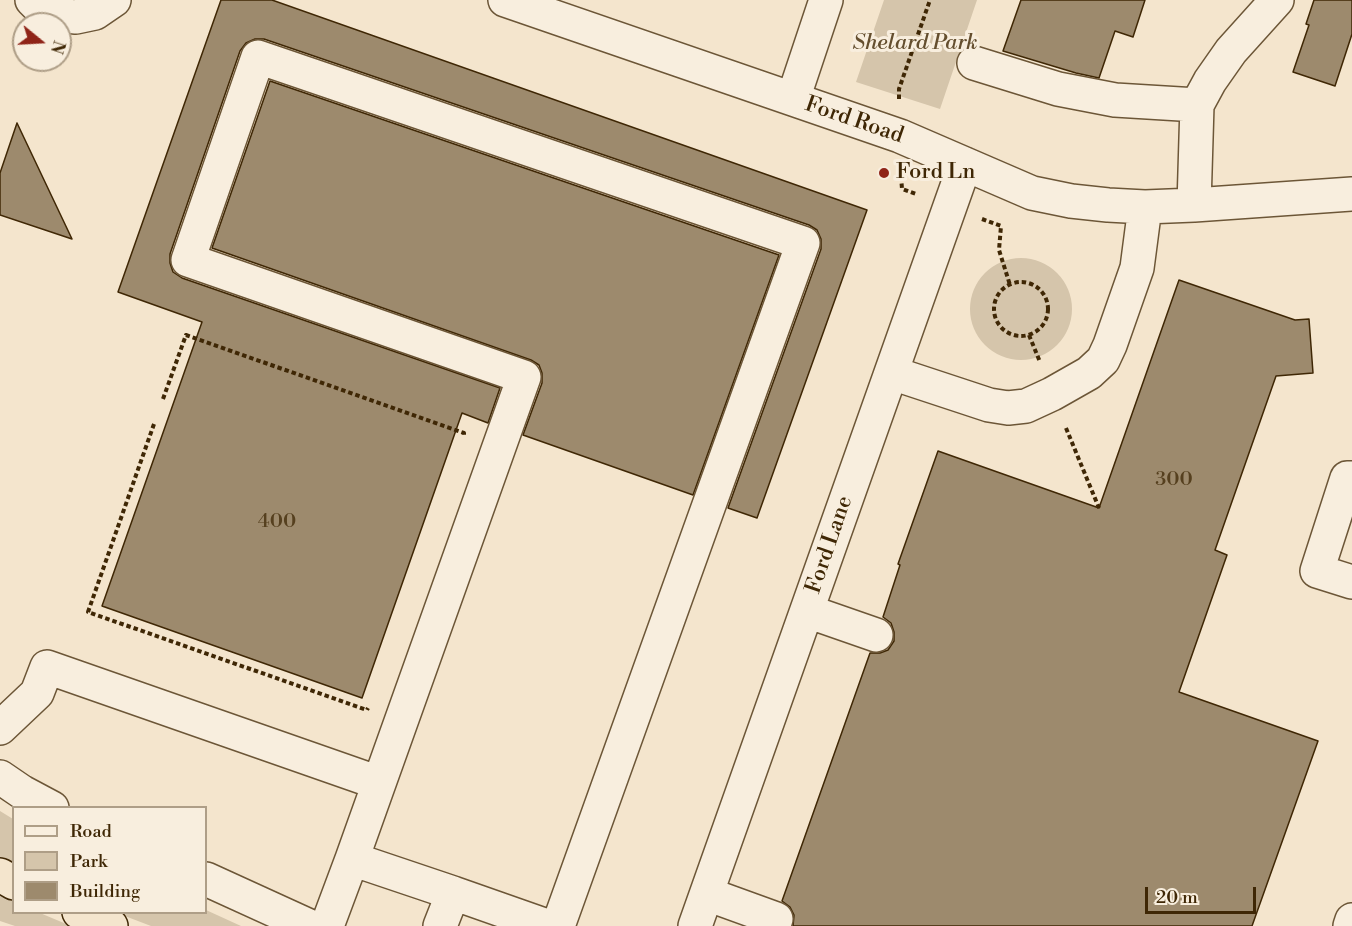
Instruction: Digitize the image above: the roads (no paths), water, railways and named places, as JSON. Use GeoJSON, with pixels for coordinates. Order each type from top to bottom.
{"type":"FeatureCollection","features":[{"type":"Feature","properties":{"kind":"highway"},"geometry":{"type":"LineString","coordinates":[[84,914],[111,926]]}},
{"type":"Feature","properties":{"kind":"street"},"geometry":{"type":"LineString","coordinates":[[32,0],[39,7],[57,15],[76,17],[95,13],[114,0]]}},
{"type":"Feature","properties":{"kind":"street","name":"Ford Road"},"geometry":{"type":"LineString","coordinates":[[505,0],[900,136],[1032,193],[1108,206],[1145,207],[1352,194]]}},
{"type":"Feature","properties":{"kind":"street"},"geometry":{"type":"LineString","coordinates":[[793,99],[826,0]]}},
{"type":"Feature","properties":{"kind":"street"},"geometry":{"type":"LineString","coordinates":[[1194,205],[1197,105],[1231,51],[1277,0]]}},
{"type":"Feature","properties":{"kind":"street"},"geometry":{"type":"LineString","coordinates":[[327,926],[524,377],[188,260],[258,57],[802,243],[558,926]]}},
{"type":"Feature","properties":{"kind":"street"},"geometry":{"type":"LineString","coordinates":[[974,63],[1058,89],[1115,100],[1197,105]]}},
{"type":"Feature","properties":{"kind":"street","name":"Ford Lane"},"geometry":{"type":"LineString","coordinates":[[695,926],[965,164]]}},
{"type":"Feature","properties":{"kind":"street"},"geometry":{"type":"LineString","coordinates":[[891,373],[989,405],[1008,408],[1026,406],[1089,373],[1103,360],[1110,345],[1137,268],[1145,207]]}},
{"type":"Feature","properties":{"kind":"street"},"geometry":{"type":"LineString","coordinates":[[1352,478],[1347,478],[1317,571],[1352,582]]}},
{"type":"Feature","properties":{"kind":"street"},"geometry":{"type":"LineString","coordinates":[[807,611],[876,635]]}},
{"type":"Feature","properties":{"kind":"street"},"geometry":{"type":"LineString","coordinates":[[0,728],[37,693],[47,666],[379,783]]}},
{"type":"Feature","properties":{"kind":"street"},"geometry":{"type":"LineString","coordinates":[[0,777],[22,792],[50,806]]}},
{"type":"Feature","properties":{"kind":"street"},"geometry":{"type":"LineString","coordinates":[[352,859],[547,926]]}},
{"type":"Feature","properties":{"kind":"street"},"geometry":{"type":"LineString","coordinates":[[207,879],[309,926]]}},
{"type":"Feature","properties":{"kind":"street"},"geometry":{"type":"LineString","coordinates":[[440,926],[453,893]]}},
{"type":"Feature","properties":{"kind":"street"},"geometry":{"type":"LineString","coordinates":[[707,894],[776,919]]}},
{"type":"Feature","properties":{"kind":"street"},"geometry":{"type":"LineString","coordinates":[[1350,926],[1352,920]]}},
{"type":"Feature","properties":{"kind":"place","name":"Ford Ln"},"geometry":{"type":"Point","coordinates":[884,173]}},
{"type":"Feature","properties":{"kind":"park label","name":"Shelard Park"},"geometry":{"type":"Point","coordinates":[915,44]}}]}
